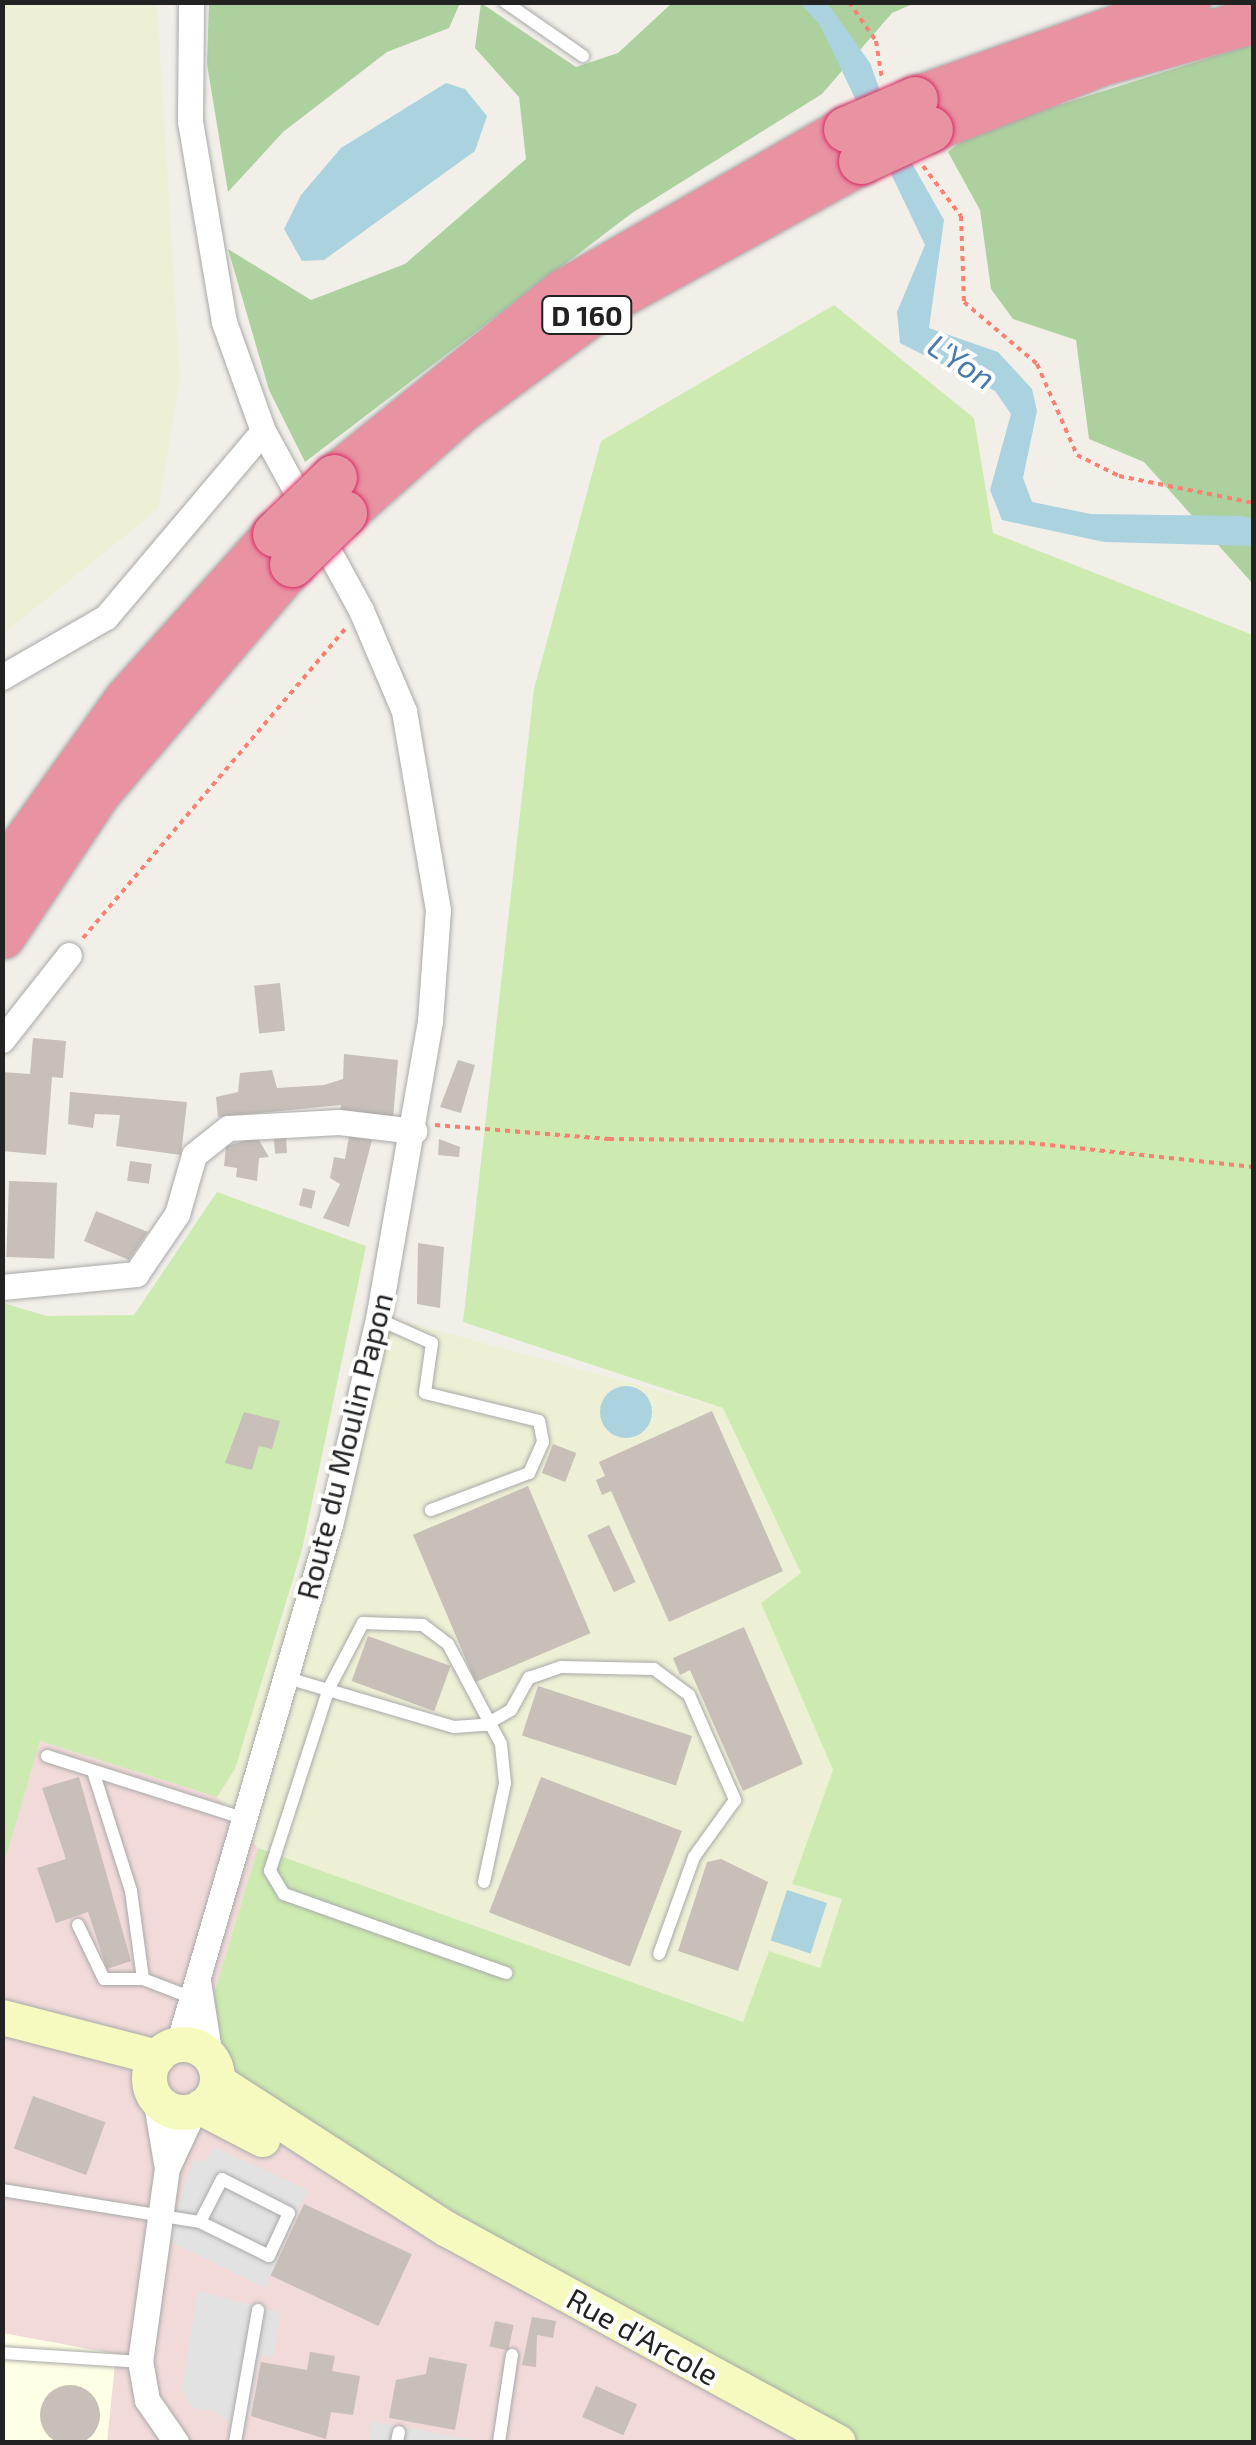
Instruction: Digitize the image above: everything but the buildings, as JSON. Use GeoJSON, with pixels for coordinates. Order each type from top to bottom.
{"type":"FeatureCollection","features":[{"type":"Feature","properties":{"kind":"highway","name":"D 160"},"geometry":{"type":"LineString","coordinates":[[2,874],[126,700],[339,495],[564,291],[911,117],[1188,2]]}},
{"type":"Feature","properties":{"kind":"highway","name":"D 160"},"geometry":{"type":"LineString","coordinates":[[911,117],[1254,20]]}},
{"type":"Feature","properties":{"kind":"highway","name":"D 160"},"geometry":{"type":"LineString","coordinates":[[2,936],[118,766],[283,549]]}},
{"type":"Feature","properties":{"kind":"main road","name":"Rue d'Arcole"},"geometry":{"type":"LineString","coordinates":[[16,2022],[183,2080],[838,2442]]}},
{"type":"Feature","properties":{"kind":"street","name":"Route du Moulin Papon"},"geometry":{"type":"LineString","coordinates":[[183,2080],[187,1996],[198,1971],[284,1677],[378,1319],[414,1131],[438,910],[404,711],[362,610],[262,431],[204,239],[190,121],[191,2]]}},
{"type":"Feature","properties":{"kind":"street"},"geometry":{"type":"LineString","coordinates":[[2,677],[106,617],[262,431]]}},
{"type":"Feature","properties":{"kind":"street"},"geometry":{"type":"LineString","coordinates":[[2,1040],[69,955]]}},
{"type":"Feature","properties":{"kind":"street"},"geometry":{"type":"LineString","coordinates":[[2,1287],[136,1274],[177,1214],[194,1155],[228,1128],[339,1122],[414,1131]]}},
{"type":"Feature","properties":{"kind":"street","name":"Route du Moulin Papon"},"geometry":{"type":"LineString","coordinates":[[183,2080],[198,1971]]}},
{"type":"Feature","properties":{"kind":"street"},"geometry":{"type":"LineString","coordinates":[[167,2440],[140,2362],[183,2080]]}},
{"type":"Feature","properties":{"kind":"street"},"geometry":{"type":"LineString","coordinates":[[167,2168],[183,2080]]}},
{"type":"Feature","properties":{"kind":"lane"},"geometry":{"type":"LineString","coordinates":[[505,2],[583,56]]}},
{"type":"Feature","properties":{"kind":"lane"},"geometry":{"type":"LineString","coordinates":[[378,1319],[432,1342],[425,1392],[539,1420],[543,1442],[529,1474],[431,1510]]}},
{"type":"Feature","properties":{"kind":"lane"},"geometry":{"type":"LineString","coordinates":[[484,1882],[505,1783],[501,1744],[485,1725],[448,1644],[423,1624],[363,1623],[329,1688],[270,1871],[284,1894],[506,1972]]}},
{"type":"Feature","properties":{"kind":"lane"},"geometry":{"type":"LineString","coordinates":[[284,1677],[454,1726],[485,1725],[511,1710],[530,1678],[561,1668],[654,1669],[689,1695],[735,1800],[694,1857],[659,1954]]}},
{"type":"Feature","properties":{"kind":"lane"},"geometry":{"type":"LineString","coordinates":[[46,1756],[243,1818]]}},
{"type":"Feature","properties":{"kind":"lane"},"geometry":{"type":"LineString","coordinates":[[92,1771],[130,1891],[143,1979]]}},
{"type":"Feature","properties":{"kind":"lane"},"geometry":{"type":"LineString","coordinates":[[78,1926],[97,1973],[143,1979],[187,1996]]}},
{"type":"Feature","properties":{"kind":"lane"},"geometry":{"type":"LineString","coordinates":[[2,2190],[200,2222],[268,2256],[289,2213],[222,2178],[200,2222]]}},
{"type":"Feature","properties":{"kind":"lane"},"geometry":{"type":"LineString","coordinates":[[235,2442],[258,2310]]}},
{"type":"Feature","properties":{"kind":"lane"},"geometry":{"type":"LineString","coordinates":[[2,2353],[140,2362]]}},
{"type":"Feature","properties":{"kind":"lane"},"geometry":{"type":"LineString","coordinates":[[499,2442],[512,2354]]}},
{"type":"Feature","properties":{"kind":"path"},"geometry":{"type":"LineString","coordinates":[[848,2],[876,41],[962,216],[964,302],[1036,364],[1077,455],[1119,476],[1254,502]]}},
{"type":"Feature","properties":{"kind":"path"},"geometry":{"type":"LineString","coordinates":[[69,955],[362,610]]}},
{"type":"Feature","properties":{"kind":"path"},"geometry":{"type":"LineString","coordinates":[[414,1131],[1030,1142],[1254,1167]]}},
{"type":"Feature","properties":{"kind":"shaded area"},"geometry":{"type":"Polygon","coordinates":[[[3,2],[157,3],[180,378],[158,509],[3,634],[3,2]]]}},
{"type":"Feature","properties":{"kind":"shaded area"},"geometry":{"type":"Polygon","coordinates":[[[395,1319],[723,1408],[801,1574],[762,1603],[833,1770],[792,1884],[842,1899],[820,1968],[744,2022],[258,1848],[217,1797],[395,1319]]]}},
{"type":"Feature","properties":{"kind":"shaded area"},"geometry":{"type":"Polygon","coordinates":[[[40,1741],[217,1797],[258,1848],[208,2013],[839,2442],[107,2442],[115,2354],[3,2333],[2,1867],[40,1741]]]}},
{"type":"Feature","properties":{"kind":"shaded area"},"geometry":{"type":"Polygon","coordinates":[[[214,2147],[308,2190],[265,2288],[167,2240],[193,2161],[206,2161],[214,2147]]]}},
{"type":"Feature","properties":{"kind":"shaded area"},"geometry":{"type":"Polygon","coordinates":[[[198,2291],[281,2313],[273,2357],[260,2355],[244,2439],[228,2436],[230,2423],[214,2411],[193,2408],[182,2388],[198,2291]]]}},
{"type":"Feature","properties":{"kind":"shaded area"},"geometry":{"type":"Polygon","coordinates":[[[2,2333],[116,2354],[107,2442],[3,2442],[2,2333]]]}},
{"type":"Feature","properties":{"kind":"shaded area"},"geometry":{"type":"Polygon","coordinates":[[[372,2421],[472,2440],[369,2442],[372,2421]]]}},
{"type":"Feature","properties":{"kind":"green space"},"geometry":{"type":"Polygon","coordinates":[[[209,2],[460,3],[449,28],[387,52],[283,132],[228,192],[207,64],[209,2]]]}},
{"type":"Feature","properties":{"kind":"green space"},"geometry":{"type":"Polygon","coordinates":[[[481,3],[576,67],[618,53],[672,3],[915,3],[892,13],[822,94],[632,213],[305,462],[269,390],[228,249],[311,300],[405,264],[526,159],[519,97],[475,48],[481,3]]]}},
{"type":"Feature","properties":{"kind":"green space"},"geometry":{"type":"Polygon","coordinates":[[[1253,44],[1253,584],[1144,462],[1089,439],[1076,340],[1013,319],[991,289],[980,210],[948,152],[973,132],[1253,44]]]}},
{"type":"Feature","properties":{"kind":"green space"},"geometry":{"type":"Polygon","coordinates":[[[834,305],[974,418],[993,533],[1253,635],[1253,2442],[839,2442],[242,2084],[208,2013],[258,1848],[743,2022],[769,1951],[820,1968],[842,1899],[792,1884],[833,1770],[761,1603],[801,1573],[723,1408],[463,1322],[534,689],[601,441],[834,305]]]}},
{"type":"Feature","properties":{"kind":"green space"},"geometry":{"type":"Polygon","coordinates":[[[217,1192],[366,1246],[302,1550],[235,1769],[217,1797],[40,1741],[3,1867],[3,1303],[47,1316],[134,1315],[217,1192]]]}},
{"type":"Feature","properties":{"kind":"water","name":"L'Yon"},"geometry":{"type":"Polygon","coordinates":[[[800,3],[827,3],[870,63],[896,135],[944,220],[929,328],[998,352],[1032,389],[1037,411],[1023,478],[1032,502],[1091,514],[1242,516],[1253,519],[1253,546],[1104,542],[1002,520],[990,490],[1011,414],[995,391],[900,343],[897,312],[925,245],[820,25],[800,3]]]}},
{"type":"Feature","properties":{"kind":"water"},"geometry":{"type":"Polygon","coordinates":[[[446,83],[465,89],[487,116],[475,151],[324,260],[302,261],[284,229],[301,195],[341,148],[446,83]]]}},
{"type":"Feature","properties":{"kind":"water"},"geometry":{"type":"Polygon","coordinates":[[[626,1386],[644,1394],[652,1412],[644,1430],[626,1438],[608,1430],[600,1412],[608,1394],[626,1386]]]}},
{"type":"Feature","properties":{"kind":"water"},"geometry":{"type":"Polygon","coordinates":[[[787,1890],[827,1903],[811,1953],[771,1940],[787,1890]]]}}]}
